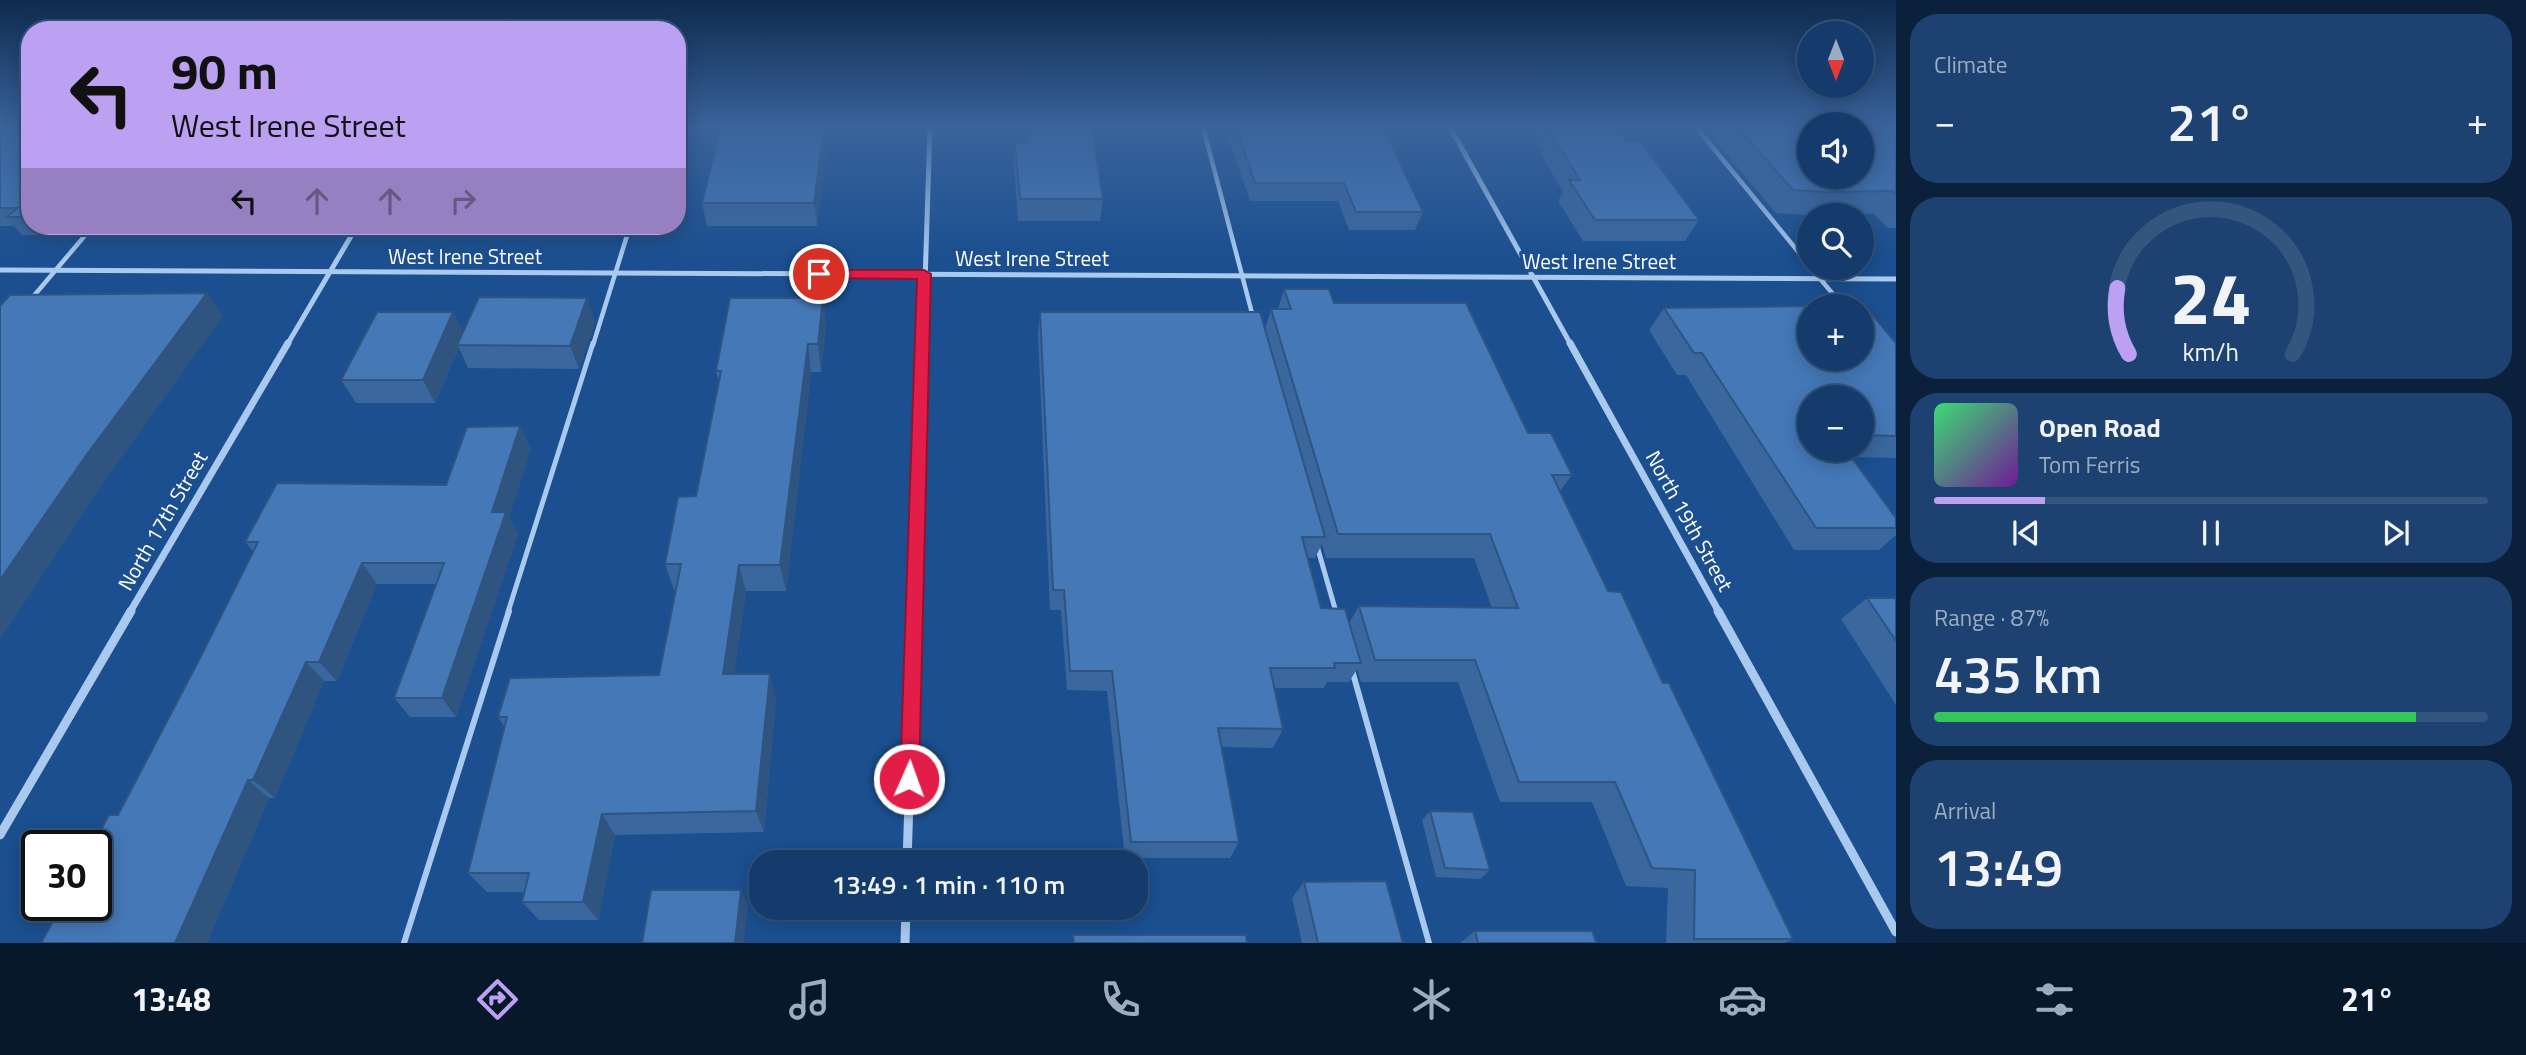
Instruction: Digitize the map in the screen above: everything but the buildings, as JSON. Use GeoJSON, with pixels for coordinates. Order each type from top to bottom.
{"type":"FeatureCollection","features":[{"type":"Feature","properties":{"kind":"street"},"geometry":{"type":"LineString","coordinates":[[907,850],[928,171]]}},
{"type":"Feature","properties":{"kind":"street","name":"North 19th Street"},"geometry":{"type":"LineString","coordinates":[[1475,171],[1896,932]]}},
{"type":"Feature","properties":{"kind":"street","name":"North 17th Street"},"geometry":{"type":"LineString","coordinates":[[0,835],[352,235]]}},
{"type":"Feature","properties":{"kind":"street","name":"West Irene Street"},"geometry":{"type":"LineString","coordinates":[[0,270],[1797,279]]}},
{"type":"Feature","properties":{"kind":"street","name":"West Irene Street"},"geometry":{"type":"LineString","coordinates":[[1874,279],[1896,279]]}},
{"type":"Feature","properties":{"kind":"street"},"geometry":{"type":"LineString","coordinates":[[905,943],[906,920]]}},
{"type":"Feature","properties":{"kind":"lane"},"geometry":{"type":"LineString","coordinates":[[1215,171],[1254,320]]}},
{"type":"Feature","properties":{"kind":"lane"},"geometry":{"type":"LineString","coordinates":[[1732,171],[1797,251]]}},
{"type":"Feature","properties":{"kind":"lane"},"geometry":{"type":"LineString","coordinates":[[29,302],[86,235]]}},
{"type":"Feature","properties":{"kind":"lane"},"geometry":{"type":"LineString","coordinates":[[404,943],[628,235]]}},
{"type":"Feature","properties":{"kind":"lane"},"geometry":{"type":"LineString","coordinates":[[1821,280],[1833,294]]}},
{"type":"Feature","properties":{"kind":"lane"},"geometry":{"type":"LineString","coordinates":[[1313,532],[1339,625]]}},
{"type":"Feature","properties":{"kind":"lane"},"geometry":{"type":"LineString","coordinates":[[1351,665],[1429,943]]}},
{"type":"Feature","properties":{"kind":"route"},"geometry":{"type":"LineString","coordinates":[[819,274],[924,274],[909,779]]}}]}
